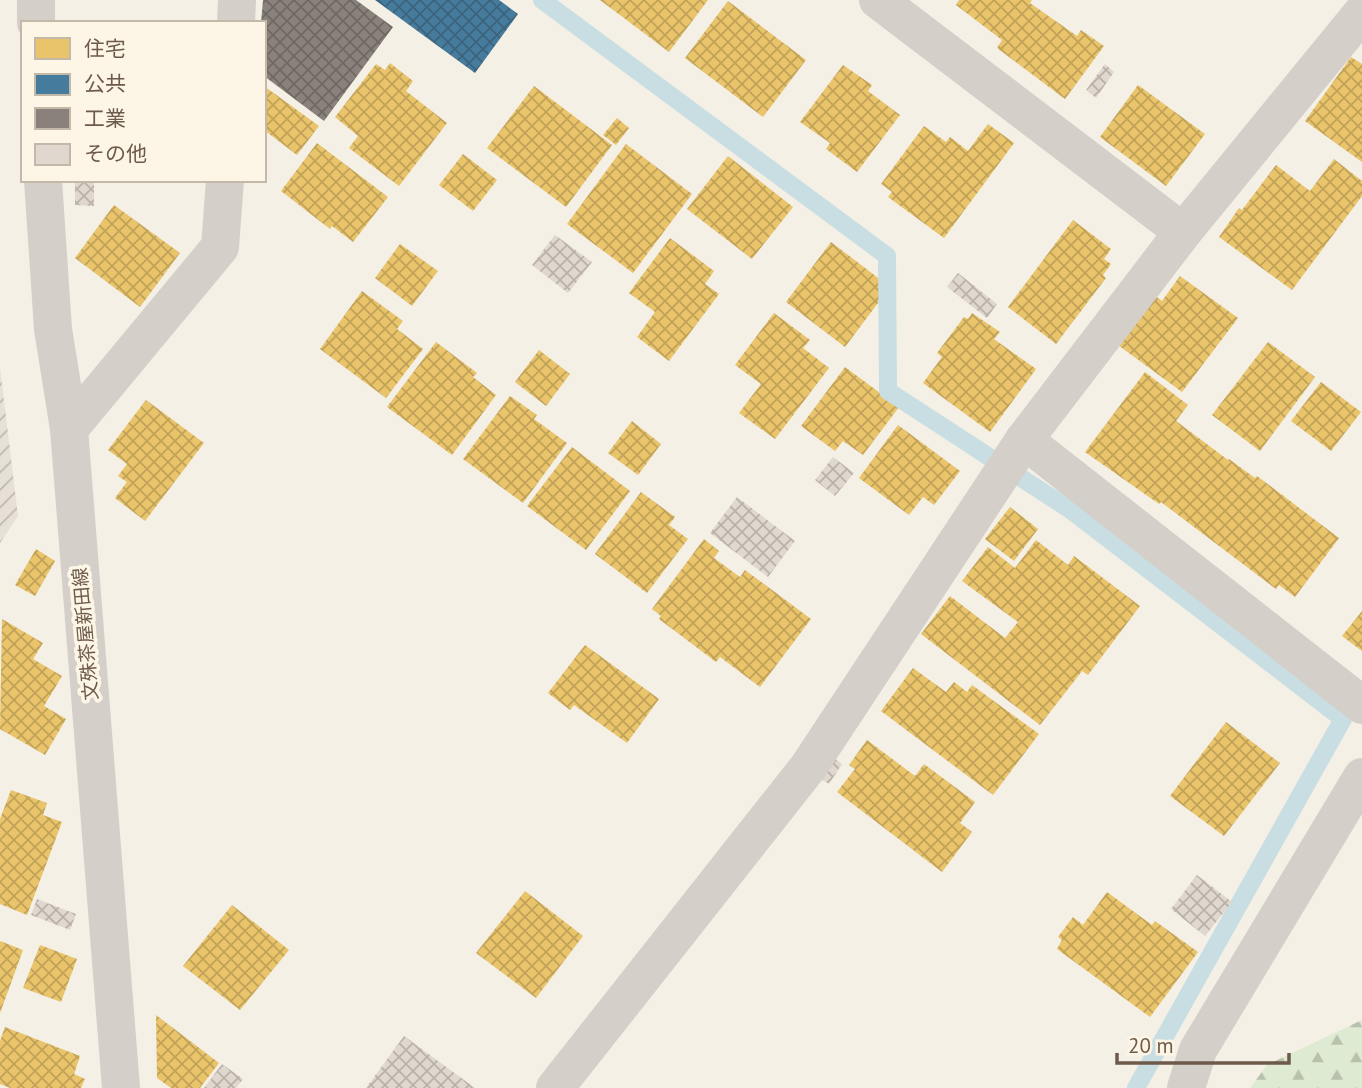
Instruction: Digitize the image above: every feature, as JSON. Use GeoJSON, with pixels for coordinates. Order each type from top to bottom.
{"type":"FeatureCollection","features":[{"type":"Feature","properties":{"kind":"street"},"geometry":{"type":"LineString","coordinates":[[36,0],[36,21]]}},
{"type":"Feature","properties":{"kind":"street"},"geometry":{"type":"LineString","coordinates":[[236,21],[237,0]]}},
{"type":"Feature","properties":{"kind":"street"},"geometry":{"type":"LineString","coordinates":[[878,0],[1183,232]]}},
{"type":"Feature","properties":{"kind":"street"},"geometry":{"type":"LineString","coordinates":[[555,1088],[809,766],[1024,440],[1183,232],[1362,13]]}},
{"type":"Feature","properties":{"kind":"street","name":"文殊茶屋新田線"},"geometry":{"type":"LineString","coordinates":[[44,182],[53,328],[69,429],[121,1088]]}},
{"type":"Feature","properties":{"kind":"street"},"geometry":{"type":"LineString","coordinates":[[69,429],[220,247],[225,182]]}},
{"type":"Feature","properties":{"kind":"street"},"geometry":{"type":"LineString","coordinates":[[1024,440],[1362,705]]}},
{"type":"Feature","properties":{"kind":"street"},"geometry":{"type":"LineString","coordinates":[[1186,1088],[1198,1050],[1362,777]]}},
{"type":"Feature","properties":{"kind":"shaded area"},"geometry":{"type":"Polygon","coordinates":[[[0,368],[18,516],[0,543],[0,368]]]}},
{"type":"Feature","properties":{"kind":"green space"},"geometry":{"type":"Polygon","coordinates":[[[1362,1020],[1362,1088],[1250,1088],[1267,1065],[1362,1020]]]}},
{"type":"Feature","properties":{"kind":"building: 住宅"},"geometry":{"type":"Polygon","coordinates":[[[600,0],[708,0],[669,52],[600,0]]]}},
{"type":"Feature","properties":{"kind":"building: 住宅"},"geometry":{"type":"Polygon","coordinates":[[[959,0],[1032,0],[1030,3],[1077,36],[1081,30],[1104,46],[1065,99],[997,48],[1002,40],[956,5],[959,0]]]}},
{"type":"Feature","properties":{"kind":"building: 住宅"},"geometry":{"type":"Polygon","coordinates":[[[728,1],[806,60],[763,117],[685,58],[728,1]]]}},
{"type":"Feature","properties":{"kind":"building: 住宅"},"geometry":{"type":"Polygon","coordinates":[[[1351,57],[1362,64],[1362,162],[1305,121],[1351,57]]]}},
{"type":"Feature","properties":{"kind":"building: 住宅"},"geometry":{"type":"Polygon","coordinates":[[[390,63],[413,81],[406,91],[447,123],[399,186],[349,148],[358,136],[335,117],[376,64],[385,70],[390,63]]]}},
{"type":"Feature","properties":{"kind":"building: 住宅"},"geometry":{"type":"Polygon","coordinates":[[[843,65],[872,85],[868,91],[900,115],[857,172],[826,149],[830,143],[800,122],[843,65]]]}},
{"type":"Feature","properties":{"kind":"building: 住宅"},"geometry":{"type":"Polygon","coordinates":[[[1138,85],[1205,134],[1166,186],[1100,137],[1138,85]]]}},
{"type":"Feature","properties":{"kind":"building: 住宅"},"geometry":{"type":"Polygon","coordinates":[[[534,86],[612,145],[566,207],[487,148],[534,86]]]}},
{"type":"Feature","properties":{"kind":"building: 住宅"},"geometry":{"type":"Polygon","coordinates":[[[266,87],[319,126],[297,155],[266,132],[266,87]]]}},
{"type":"Feature","properties":{"kind":"building: 住宅"},"geometry":{"type":"Polygon","coordinates":[[[617,118],[629,128],[616,145],[603,135],[617,118]]]}},
{"type":"Feature","properties":{"kind":"building: 住宅"},"geometry":{"type":"Polygon","coordinates":[[[988,124],[1014,143],[944,238],[888,197],[892,192],[881,184],[924,126],[946,142],[950,137],[968,151],[988,124]]]}},
{"type":"Feature","properties":{"kind":"building: 住宅"},"geometry":{"type":"Polygon","coordinates":[[[317,143],[388,197],[353,242],[332,226],[330,229],[281,191],[317,143]]]}},
{"type":"Feature","properties":{"kind":"building: 住宅"},"geometry":{"type":"Polygon","coordinates":[[[626,144],[692,194],[633,273],[567,224],[626,144]]]}},
{"type":"Feature","properties":{"kind":"building: 住宅"},"geometry":{"type":"Polygon","coordinates":[[[463,154],[497,180],[473,211],[439,185],[463,154]]]}},
{"type":"Feature","properties":{"kind":"building: 住宅"},"geometry":{"type":"Polygon","coordinates":[[[728,156],[793,207],[752,259],[687,209],[728,156]]]}},
{"type":"Feature","properties":{"kind":"building: 住宅"},"geometry":{"type":"Polygon","coordinates":[[[1334,159],[1362,181],[1362,196],[1292,290],[1219,237],[1239,208],[1242,210],[1276,165],[1310,191],[1334,159]]]}},
{"type":"Feature","properties":{"kind":"building: 住宅"},"geometry":{"type":"Polygon","coordinates":[[[114,205],[180,253],[140,307],[75,258],[114,205]]]}},
{"type":"Feature","properties":{"kind":"building: 住宅"},"geometry":{"type":"Polygon","coordinates":[[[1073,220],[1111,249],[1104,259],[1111,264],[1103,275],[1106,278],[1056,344],[1008,307],[1073,220]]]}},
{"type":"Feature","properties":{"kind":"building: 住宅"},"geometry":{"type":"Polygon","coordinates":[[[670,238],[714,271],[705,284],[719,294],[669,361],[637,337],[655,312],[629,293],[670,238]]]}},
{"type":"Feature","properties":{"kind":"building: 住宅"},"geometry":{"type":"Polygon","coordinates":[[[831,242],[890,287],[845,347],[786,302],[831,242]]]}},
{"type":"Feature","properties":{"kind":"building: 住宅"},"geometry":{"type":"Polygon","coordinates":[[[400,244],[438,271],[412,306],[375,278],[400,244]]]}},
{"type":"Feature","properties":{"kind":"building: 住宅"},"geometry":{"type":"Polygon","coordinates":[[[1180,276],[1238,318],[1182,392],[1118,345],[1154,295],[1162,301],[1180,276]]]}},
{"type":"Feature","properties":{"kind":"building: 住宅"},"geometry":{"type":"Polygon","coordinates":[[[362,291],[403,321],[397,329],[423,349],[386,398],[320,349],[362,291]]]}},
{"type":"Feature","properties":{"kind":"building: 住宅"},"geometry":{"type":"Polygon","coordinates":[[[774,313],[810,340],[803,348],[829,368],[775,439],[739,413],[761,384],[735,365],[774,313]]]}},
{"type":"Feature","properties":{"kind":"building: 住宅"},"geometry":{"type":"Polygon","coordinates":[[[972,313],[1000,332],[994,339],[1036,369],[990,432],[923,383],[942,357],[937,353],[964,317],[968,319],[972,313]]]}},
{"type":"Feature","properties":{"kind":"building: 住宅"},"geometry":{"type":"Polygon","coordinates":[[[436,342],[477,373],[473,377],[496,395],[452,455],[387,407],[436,342]]]}},
{"type":"Feature","properties":{"kind":"building: 住宅"},"geometry":{"type":"Polygon","coordinates":[[[1268,342],[1315,377],[1260,451],[1212,415],[1268,342]]]}},
{"type":"Feature","properties":{"kind":"building: 住宅"},"geometry":{"type":"Polygon","coordinates":[[[539,350],[570,374],[546,406],[515,382],[539,350]]]}},
{"type":"Feature","properties":{"kind":"building: 住宅"},"geometry":{"type":"Polygon","coordinates":[[[845,367],[899,407],[863,455],[843,441],[835,451],[801,426],[845,367]]]}},
{"type":"Feature","properties":{"kind":"building: 住宅"},"geometry":{"type":"Polygon","coordinates":[[[1145,372],[1188,405],[1176,421],[1228,460],[1255,478],[1257,476],[1339,538],[1295,597],[1279,585],[1276,589],[1161,502],[1159,504],[1085,452],[1145,372]]]}},
{"type":"Feature","properties":{"kind":"building: 住宅"},"geometry":{"type":"Polygon","coordinates":[[[1321,382],[1361,412],[1331,451],[1291,421],[1321,382]]]}},
{"type":"Feature","properties":{"kind":"building: 住宅"},"geometry":{"type":"Polygon","coordinates":[[[510,396],[537,415],[534,419],[567,443],[523,503],[463,459],[510,396]]]}},
{"type":"Feature","properties":{"kind":"building: 住宅"},"geometry":{"type":"Polygon","coordinates":[[[146,400],[204,443],[145,521],[115,498],[127,482],[118,476],[127,464],[108,450],[146,400]]]}},
{"type":"Feature","properties":{"kind":"building: 住宅"},"geometry":{"type":"Polygon","coordinates":[[[632,421],[661,444],[638,475],[608,453],[632,421]]]}},
{"type":"Feature","properties":{"kind":"building: 住宅"},"geometry":{"type":"Polygon","coordinates":[[[898,425],[960,471],[934,505],[923,497],[909,515],[859,478],[898,425]]]}},
{"type":"Feature","properties":{"kind":"building: 住宅"},"geometry":{"type":"Polygon","coordinates":[[[572,447],[630,491],[586,550],[527,506],[572,447]]]}},
{"type":"Feature","properties":{"kind":"building: 住宅"},"geometry":{"type":"Polygon","coordinates":[[[641,492],[675,517],[669,525],[688,539],[647,593],[595,554],[641,492]]]}},
{"type":"Feature","properties":{"kind":"building: 住宅"},"geometry":{"type":"Polygon","coordinates":[[[1010,507],[1038,529],[1014,561],[985,539],[1010,507]]]}},
{"type":"Feature","properties":{"kind":"building: 住宅"},"geometry":{"type":"Polygon","coordinates":[[[704,539],[719,551],[714,558],[740,577],[745,570],[811,619],[760,687],[720,657],[716,662],[659,619],[661,616],[652,609],[704,539]]]}},
{"type":"Feature","properties":{"kind":"building: 住宅"},"geometry":{"type":"Polygon","coordinates":[[[1036,540],[1068,565],[1074,556],[1140,606],[1088,675],[1082,671],[1040,725],[921,634],[950,596],[1005,638],[1018,622],[962,581],[988,547],[1015,568],[1036,540]]]}},
{"type":"Feature","properties":{"kind":"building: 住宅"},"geometry":{"type":"Polygon","coordinates":[[[36,549],[55,561],[35,596],[15,585],[36,549]]]}},
{"type":"Feature","properties":{"kind":"building: 住宅"},"geometry":{"type":"Polygon","coordinates":[[[1362,611],[1362,651],[1342,636],[1362,611]]]}},
{"type":"Feature","properties":{"kind":"building: 住宅"},"geometry":{"type":"Polygon","coordinates":[[[2,619],[43,643],[33,659],[62,676],[44,706],[66,719],[45,755],[0,729],[2,619]]]}},
{"type":"Feature","properties":{"kind":"building: 住宅"},"geometry":{"type":"Polygon","coordinates":[[[585,645],[659,699],[627,743],[574,705],[570,710],[548,693],[585,645]]]}},
{"type":"Feature","properties":{"kind":"building: 住宅"},"geometry":{"type":"Polygon","coordinates":[[[913,668],[946,692],[954,682],[967,692],[972,685],[1039,734],[993,795],[881,711],[913,668]]]}},
{"type":"Feature","properties":{"kind":"building: 住宅"},"geometry":{"type":"Polygon","coordinates":[[[1226,722],[1280,763],[1224,836],[1170,796],[1226,722]]]}},
{"type":"Feature","properties":{"kind":"building: 住宅"},"geometry":{"type":"Polygon","coordinates":[[[867,740],[915,776],[924,764],[975,802],[960,823],[972,832],[942,872],[837,792],[855,769],[849,765],[867,740]]]}},
{"type":"Feature","properties":{"kind":"building: 住宅"},"geometry":{"type":"Polygon","coordinates":[[[11,790],[47,803],[43,815],[62,822],[27,915],[0,904],[0,819],[11,790]]]}},
{"type":"Feature","properties":{"kind":"building: 住宅"},"geometry":{"type":"Polygon","coordinates":[[[525,891],[583,936],[536,998],[476,953],[525,891]]]}},
{"type":"Feature","properties":{"kind":"building: 住宅"},"geometry":{"type":"Polygon","coordinates":[[[1107,892],[1152,925],[1155,921],[1198,952],[1150,1017],[1057,949],[1062,940],[1058,937],[1073,917],[1083,925],[1107,892]]]}},
{"type":"Feature","properties":{"kind":"building: 住宅"},"geometry":{"type":"Polygon","coordinates":[[[232,905],[289,950],[240,1010],[183,966],[232,905]]]}},
{"type":"Feature","properties":{"kind":"building: 住宅"},"geometry":{"type":"Polygon","coordinates":[[[0,941],[23,950],[0,1013],[0,941]]]}},
{"type":"Feature","properties":{"kind":"building: 住宅"},"geometry":{"type":"Polygon","coordinates":[[[40,945],[77,959],[61,1002],[23,988],[40,945]]]}},
{"type":"Feature","properties":{"kind":"building: 住宅"},"geometry":{"type":"Polygon","coordinates":[[[156,1015],[219,1063],[200,1088],[171,1088],[157,1078],[156,1015]]]}},
{"type":"Feature","properties":{"kind":"building: 住宅"},"geometry":{"type":"Polygon","coordinates":[[[5,1027],[80,1056],[74,1074],[85,1079],[81,1088],[10,1088],[0,1084],[0,1041],[5,1027]]]}},
{"type":"Feature","properties":{"kind":"building: 公共"},"geometry":{"type":"Polygon","coordinates":[[[375,0],[499,0],[518,14],[475,73],[375,0]]]}},
{"type":"Feature","properties":{"kind":"building: 工業"},"geometry":{"type":"Polygon","coordinates":[[[263,0],[356,0],[393,27],[324,121],[266,78],[266,21],[261,21],[263,0]]]}},
{"type":"Feature","properties":{"kind":"building: その他"},"geometry":{"type":"Polygon","coordinates":[[[1105,64],[1114,72],[1096,98],[1086,90],[1105,64]]]}},
{"type":"Feature","properties":{"kind":"building: その他"},"geometry":{"type":"Polygon","coordinates":[[[75,182],[94,182],[94,206],[75,205],[75,182]]]}},
{"type":"Feature","properties":{"kind":"building: その他"},"geometry":{"type":"Polygon","coordinates":[[[555,235],[592,262],[568,293],[532,265],[555,235]]]}},
{"type":"Feature","properties":{"kind":"building: その他"},"geometry":{"type":"Polygon","coordinates":[[[958,273],[997,304],[987,318],[947,287],[958,273]]]}},
{"type":"Feature","properties":{"kind":"building: その他"},"geometry":{"type":"Polygon","coordinates":[[[833,457],[854,473],[835,496],[815,480],[833,457]]]}},
{"type":"Feature","properties":{"kind":"building: その他"},"geometry":{"type":"Polygon","coordinates":[[[737,497],[795,541],[768,577],[710,533],[737,497]]]}},
{"type":"Feature","properties":{"kind":"building: その他"},"geometry":{"type":"Polygon","coordinates":[[[829,754],[842,764],[829,784],[815,775],[829,754]]]}},
{"type":"Feature","properties":{"kind":"building: その他"},"geometry":{"type":"Polygon","coordinates":[[[1197,875],[1232,902],[1205,936],[1171,909],[1197,875]]]}},
{"type":"Feature","properties":{"kind":"building: その他"},"geometry":{"type":"Polygon","coordinates":[[[37,899],[76,914],[70,930],[31,915],[37,899]]]}},
{"type":"Feature","properties":{"kind":"building: その他"},"geometry":{"type":"Polygon","coordinates":[[[404,1036],[475,1088],[366,1088],[404,1036]]]}},
{"type":"Feature","properties":{"kind":"building: その他"},"geometry":{"type":"Polygon","coordinates":[[[222,1064],[243,1079],[236,1088],[204,1088],[222,1064]]]}},
{"type":"Feature","properties":{"kind":"waterway"},"geometry":{"type":"LineString","coordinates":[[542,0],[887,256],[888,391],[1072,511],[1343,719],[1136,1088]]}}]}
